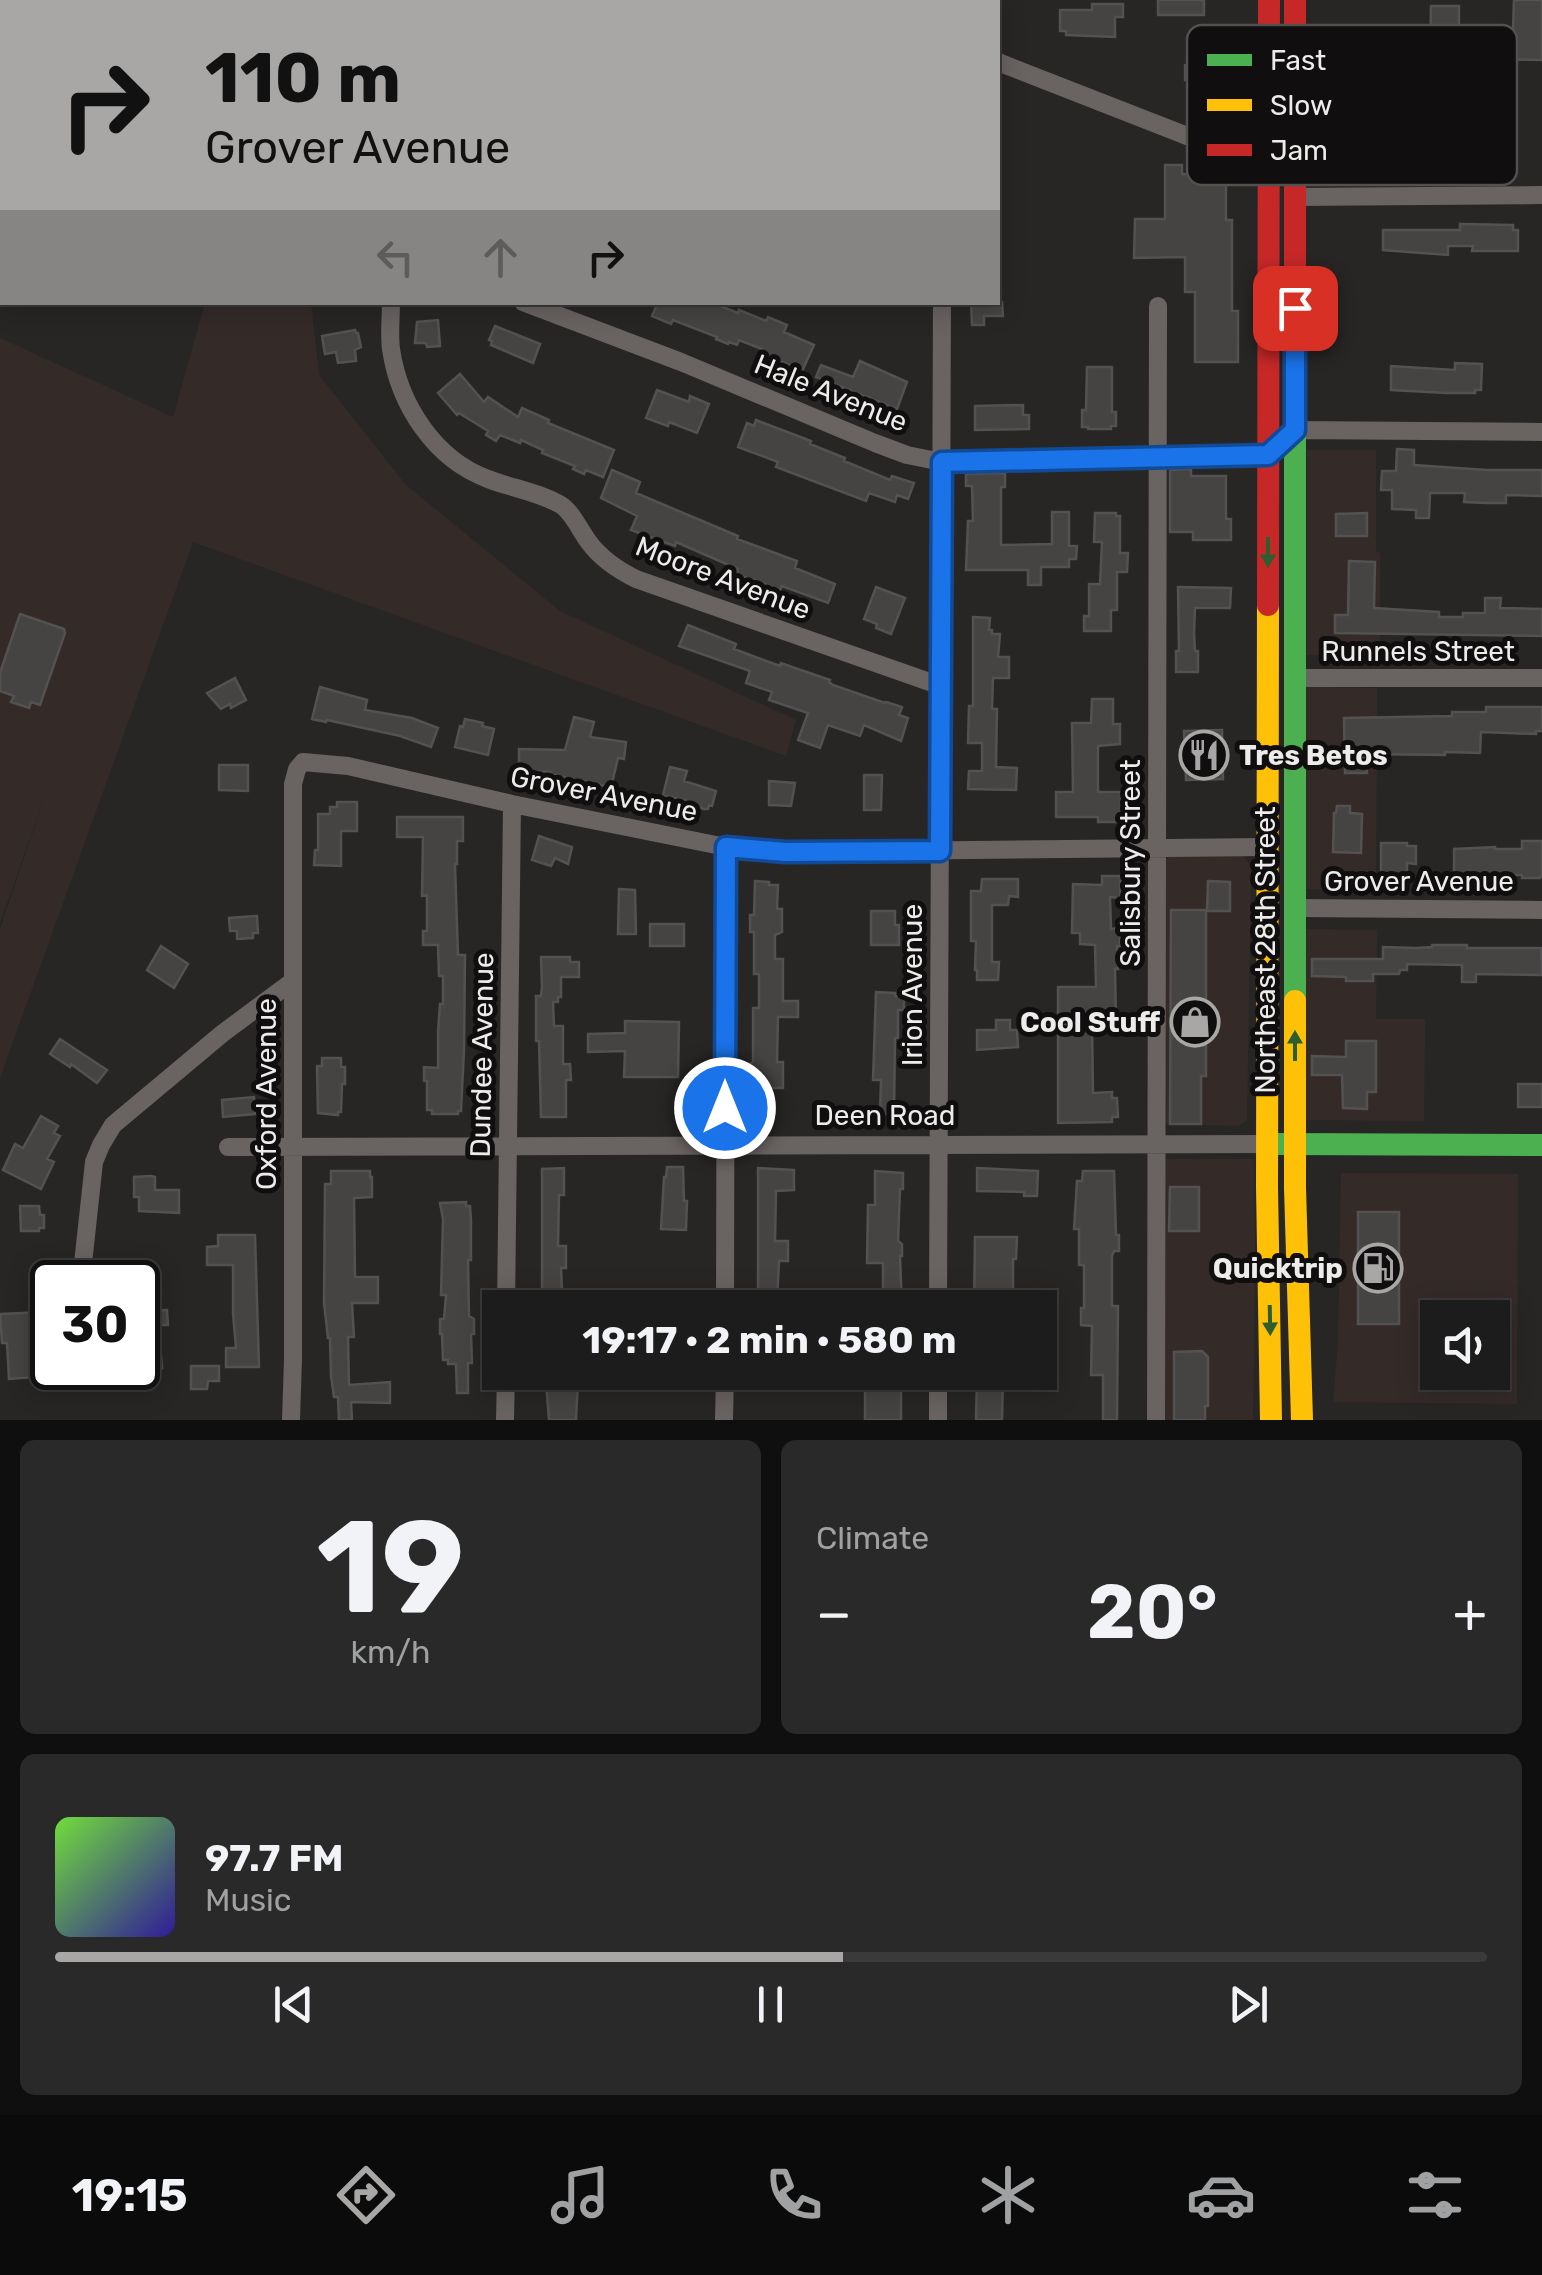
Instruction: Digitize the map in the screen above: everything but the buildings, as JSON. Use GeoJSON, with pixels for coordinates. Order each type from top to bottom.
{"type":"FeatureCollection","features":[{"type":"Feature","properties":{"kind":"main road","name":"Northeast 28th Street"},"geometry":{"type":"LineString","coordinates":[[1268,185],[1267,1144],[1271,1415]]}},
{"type":"Feature","properties":{"kind":"main road"},"geometry":{"type":"LineString","coordinates":[[1282,185],[1282,271],[1295,345]]}},
{"type":"Feature","properties":{"kind":"main road","name":"Northeast 28th Street"},"geometry":{"type":"LineString","coordinates":[[1295,185],[1295,1144],[1302,1408]]}},
{"type":"Feature","properties":{"kind":"main road","name":"Deen Road"},"geometry":{"type":"LineString","coordinates":[[1267,1144],[1542,1145]]}},
{"type":"Feature","properties":{"kind":"main road"},"geometry":{"type":"LineString","coordinates":[[1271,1415],[1302,1408]]}},
{"type":"Feature","properties":{"kind":"street"},"geometry":{"type":"LineString","coordinates":[[1000,63],[1187,136]]}},
{"type":"Feature","properties":{"kind":"street"},"geometry":{"type":"LineString","coordinates":[[1295,197],[1542,195]]}},
{"type":"Feature","properties":{"kind":"street","name":"Moore Avenue"},"geometry":{"type":"LineString","coordinates":[[391,305],[391,347],[411,412],[426,434],[459,464],[484,478],[564,506],[591,546],[617,570],[636,579],[941,686]]}},
{"type":"Feature","properties":{"kind":"street","name":"Hale Avenue"},"geometry":{"type":"LineString","coordinates":[[531,305],[875,442],[942,462],[1268,455]]}},
{"type":"Feature","properties":{"kind":"street","name":"Irion Avenue"},"geometry":{"type":"LineString","coordinates":[[938,1290],[942,305]]}},
{"type":"Feature","properties":{"kind":"street","name":"Salisbury Street"},"geometry":{"type":"LineString","coordinates":[[1156,1420],[1158,306]]}},
{"type":"Feature","properties":{"kind":"street"},"geometry":{"type":"LineString","coordinates":[[1268,455],[1295,430],[1542,432]]}},
{"type":"Feature","properties":{"kind":"street","name":"Runnels Street"},"geometry":{"type":"LineString","coordinates":[[1295,678],[1542,678]]}},
{"type":"Feature","properties":{"kind":"street","name":"Grover Avenue"},"geometry":{"type":"LineString","coordinates":[[297,769],[303,762],[348,766],[726,847],[785,852],[1267,847]]}},
{"type":"Feature","properties":{"kind":"street","name":"Oxford Avenue"},"geometry":{"type":"LineString","coordinates":[[291,1420],[293,784],[297,769]]}},
{"type":"Feature","properties":{"kind":"street","name":"Dundee Avenue"},"geometry":{"type":"LineString","coordinates":[[506,1290],[512,804]]}},
{"type":"Feature","properties":{"kind":"street"},"geometry":{"type":"LineString","coordinates":[[725,1290],[726,847]]}},
{"type":"Feature","properties":{"kind":"street","name":"Grover Avenue"},"geometry":{"type":"LineString","coordinates":[[1295,908],[1542,910]]}},
{"type":"Feature","properties":{"kind":"street"},"geometry":{"type":"LineString","coordinates":[[83,1260],[94,1162],[113,1125],[293,980]]}},
{"type":"Feature","properties":{"kind":"street","name":"Deen Road"},"geometry":{"type":"LineString","coordinates":[[228,1147],[1267,1144]]}},
{"type":"Feature","properties":{"kind":"street"},"geometry":{"type":"LineString","coordinates":[[505,1420],[506,1390]]}},
{"type":"Feature","properties":{"kind":"street"},"geometry":{"type":"LineString","coordinates":[[724,1390],[724,1420]]}},
{"type":"Feature","properties":{"kind":"street"},"geometry":{"type":"LineString","coordinates":[[938,1390],[938,1420]]}},
{"type":"Feature","properties":{"kind":"shaded area"},"geometry":{"type":"Polygon","coordinates":[[[204,305],[311,305],[319,375],[406,485],[560,611],[796,720],[786,756],[193,542],[0,1078],[0,929],[49,785],[0,923],[0,338],[173,417],[204,305]]]}},
{"type":"Feature","properties":{"kind":"shaded area"},"geometry":{"type":"Polygon","coordinates":[[[1307,450],[1376,450],[1380,655],[1307,655],[1307,450]]]}},
{"type":"Feature","properties":{"kind":"shaded area"},"geometry":{"type":"Polygon","coordinates":[[[1305,687],[1377,688],[1376,890],[1304,889],[1305,687]]]}},
{"type":"Feature","properties":{"kind":"shaded area"},"geometry":{"type":"Polygon","coordinates":[[[1168,855],[1243,856],[1251,867],[1247,1120],[1238,1126],[1164,1124],[1162,864],[1168,855]]]}},
{"type":"Feature","properties":{"kind":"shaded area"},"geometry":{"type":"Polygon","coordinates":[[[1306,929],[1377,930],[1376,1019],[1425,1019],[1424,1121],[1304,1120],[1306,929]]]}},
{"type":"Feature","properties":{"kind":"shaded area"},"geometry":{"type":"Polygon","coordinates":[[[1165,1159],[1254,1159],[1253,1420],[1163,1420],[1165,1159]]]}},
{"type":"Feature","properties":{"kind":"shaded area"},"geometry":{"type":"Polygon","coordinates":[[[1341,1173],[1518,1174],[1517,1404],[1333,1402],[1341,1173]]]}},
{"type":"Feature","properties":{"kind":"traffic: fast"},"geometry":{"type":"LineString","coordinates":[[1295,406],[1295,1001]]}},
{"type":"Feature","properties":{"kind":"traffic: fast"},"geometry":{"type":"LineString","coordinates":[[1277,1144],[1542,1145]]}},
{"type":"Feature","properties":{"kind":"traffic: slow"},"geometry":{"type":"LineString","coordinates":[[1268,605],[1267,1187],[1271,1420]]}},
{"type":"Feature","properties":{"kind":"traffic: slow"},"geometry":{"type":"LineString","coordinates":[[1295,1001],[1295,1188],[1302,1420]]}},
{"type":"Feature","properties":{"kind":"traffic: jam"},"geometry":{"type":"LineString","coordinates":[[1269,0],[1269,25]]}},
{"type":"Feature","properties":{"kind":"traffic: jam"},"geometry":{"type":"LineString","coordinates":[[1295,0],[1295,25]]}},
{"type":"Feature","properties":{"kind":"traffic: jam"},"geometry":{"type":"LineString","coordinates":[[1268,605],[1269,185]]}},
{"type":"Feature","properties":{"kind":"traffic: jam"},"geometry":{"type":"LineString","coordinates":[[1295,185],[1295,406]]}},
{"type":"Feature","properties":{"kind":"place","name":"Tres Betos"},"geometry":{"type":"Point","coordinates":[1204,755]}},
{"type":"Feature","properties":{"kind":"place","name":"Cool Stuff"},"geometry":{"type":"Point","coordinates":[1195,1022]}},
{"type":"Feature","properties":{"kind":"place","name":"Quicktrip"},"geometry":{"type":"Point","coordinates":[1378,1268]}},
{"type":"Feature","properties":{"kind":"route"},"geometry":{"type":"LineString","coordinates":[[725,1108],[726,847],[785,852],[940,851],[942,462],[1268,455],[1295,430],[1295,308]]}}]}
